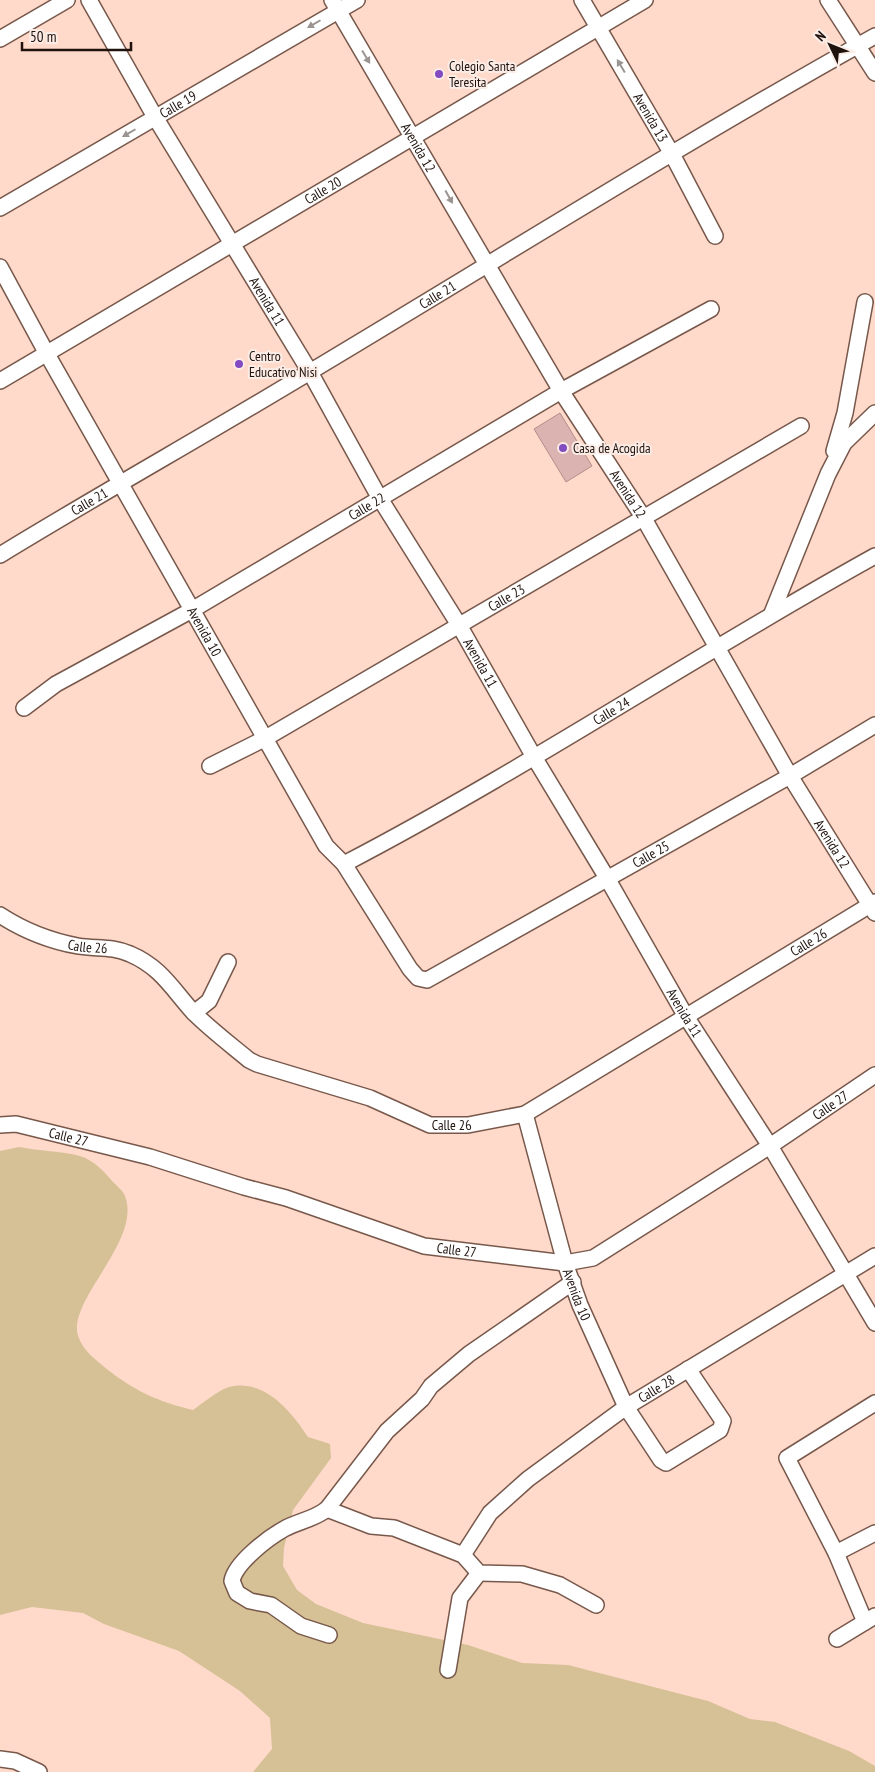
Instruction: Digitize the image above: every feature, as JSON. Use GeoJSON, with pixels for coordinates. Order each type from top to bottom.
{"type":"FeatureCollection","features":[{"type":"Feature","properties":{"kind":"street"},"geometry":{"type":"LineString","coordinates":[[0,39],[67,0]]}},
{"type":"Feature","properties":{"kind":"street","name":"Avenida 11"},"geometry":{"type":"LineString","coordinates":[[89,0],[155,117],[310,372],[379,497],[458,625],[686,1016],[770,1146],[875,1323]]}},
{"type":"Feature","properties":{"kind":"street","name":"Calle 19"},"geometry":{"type":"LineString","coordinates":[[0,208],[155,117],[336,5],[357,0]]}},
{"type":"Feature","properties":{"kind":"street","name":"Avenida 13"},"geometry":{"type":"LineString","coordinates":[[582,0],[672,154],[715,236]]}},
{"type":"Feature","properties":{"kind":"street","name":"Calle 20"},"geometry":{"type":"LineString","coordinates":[[0,381],[645,0]]}},
{"type":"Feature","properties":{"kind":"street"},"geometry":{"type":"LineString","coordinates":[[828,0],[875,73]]}},
{"type":"Feature","properties":{"kind":"street","name":"Avenida 12"},"geometry":{"type":"LineString","coordinates":[[336,5],[561,390],[643,517],[790,776],[873,907]]}},
{"type":"Feature","properties":{"kind":"street","name":"Calle 21"},"geometry":{"type":"LineString","coordinates":[[0,554],[119,482],[310,372],[672,154],[875,36]]}},
{"type":"Feature","properties":{"kind":"street","name":"Avenida 10"},"geometry":{"type":"LineString","coordinates":[[0,267],[119,482],[326,846],[344,864],[410,969],[418,978],[427,980]]}},
{"type":"Feature","properties":{"kind":"street"},"geometry":{"type":"LineString","coordinates":[[828,474],[846,413],[865,302]]}},
{"type":"Feature","properties":{"kind":"street","name":"Calle 22"},"geometry":{"type":"LineString","coordinates":[[24,708],[56,684],[192,610],[561,390],[711,309]]}},
{"type":"Feature","properties":{"kind":"street"},"geometry":{"type":"LineString","coordinates":[[772,613],[828,474],[844,443],[875,413]]}},
{"type":"Feature","properties":{"kind":"street","name":"Calle 23"},"geometry":{"type":"LineString","coordinates":[[210,766],[264,739],[801,426]]}},
{"type":"Feature","properties":{"kind":"street","name":"Calle 24"},"geometry":{"type":"LineString","coordinates":[[344,864],[534,757],[716,646],[875,556]]}},
{"type":"Feature","properties":{"kind":"street","name":"Calle 25"},"geometry":{"type":"LineString","coordinates":[[427,980],[790,776],[875,725]]}},
{"type":"Feature","properties":{"kind":"street","name":"Calle 26"},"geometry":{"type":"LineString","coordinates":[[0,915],[45,938],[78,946],[111,948],[148,962],[172,985],[194,1013],[249,1060],[257,1064],[370,1098],[430,1125],[468,1125],[525,1114],[686,1016],[873,907]]}},
{"type":"Feature","properties":{"kind":"street"},"geometry":{"type":"LineString","coordinates":[[194,1013],[209,1001],[228,962]]}},
{"type":"Feature","properties":{"kind":"street","name":"Calle 27"},"geometry":{"type":"LineString","coordinates":[[0,1125],[16,1124],[150,1157],[244,1187],[286,1198],[424,1246],[564,1262],[592,1258],[770,1146],[875,1075]]}},
{"type":"Feature","properties":{"kind":"street","name":"Avenida 10"},"geometry":{"type":"LineString","coordinates":[[525,1114],[564,1262],[580,1305],[626,1407],[661,1460],[666,1462],[720,1430],[723,1425],[723,1421],[688,1368]]}},
{"type":"Feature","properties":{"kind":"street","name":"Calle 28"},"geometry":{"type":"LineString","coordinates":[[463,1554],[490,1513],[528,1479],[626,1407],[875,1256]]}},
{"type":"Feature","properties":{"kind":"street"},"geometry":{"type":"LineString","coordinates":[[329,1635],[301,1626],[271,1605],[250,1601],[237,1593],[232,1581],[241,1564],[285,1528],[317,1516],[326,1509],[387,1430],[422,1400],[431,1386],[469,1354],[573,1282]]}},
{"type":"Feature","properties":{"kind":"street"},"geometry":{"type":"LineString","coordinates":[[837,1639],[870,1619],[787,1458],[875,1403]]}},
{"type":"Feature","properties":{"kind":"street"},"geometry":{"type":"LineString","coordinates":[[326,1509],[370,1526],[394,1528],[463,1554],[479,1573],[522,1574],[560,1585],[596,1605]]}},
{"type":"Feature","properties":{"kind":"street"},"geometry":{"type":"LineString","coordinates":[[836,1553],[875,1533]]}},
{"type":"Feature","properties":{"kind":"street"},"geometry":{"type":"LineString","coordinates":[[448,1670],[460,1598],[479,1573]]}},
{"type":"Feature","properties":{"kind":"street"},"geometry":{"type":"LineString","coordinates":[[0,1759],[15,1761],[39,1772]]}},
{"type":"Feature","properties":{"kind":"shaded area"},"geometry":{"type":"Polygon","coordinates":[[[19,1147],[65,1153],[85,1158],[102,1170],[125,1196],[127,1213],[123,1232],[115,1251],[83,1305],[78,1321],[78,1336],[90,1355],[108,1370],[138,1390],[169,1403],[193,1410],[215,1394],[229,1387],[242,1385],[254,1387],[265,1392],[285,1407],[308,1437],[330,1444],[331,1458],[293,1510],[284,1548],[283,1566],[297,1590],[316,1604],[363,1623],[468,1645],[522,1663],[568,1665],[708,1701],[750,1719],[775,1722],[849,1751],[875,1766],[875,1772],[253,1772],[272,1749],[270,1718],[240,1691],[179,1651],[104,1624],[83,1613],[32,1607],[0,1615],[0,1151],[19,1147]]]}},
{"type":"Feature","properties":{"kind":"building","name":"Casa de Acogida"},"geometry":{"type":"Polygon","coordinates":[[[560,413],[592,466],[566,482],[534,429],[560,413]]]}},
{"type":"Feature","properties":{"kind":"place","name":"Colegio Santa Teresita"},"geometry":{"type":"Point","coordinates":[439,74]}},
{"type":"Feature","properties":{"kind":"place","name":"Centro Educativo Nisi"},"geometry":{"type":"Point","coordinates":[239,364]}},
{"type":"Feature","properties":{"kind":"place","name":"Casa de Acogida"},"geometry":{"type":"Point","coordinates":[563,448]}}]}
